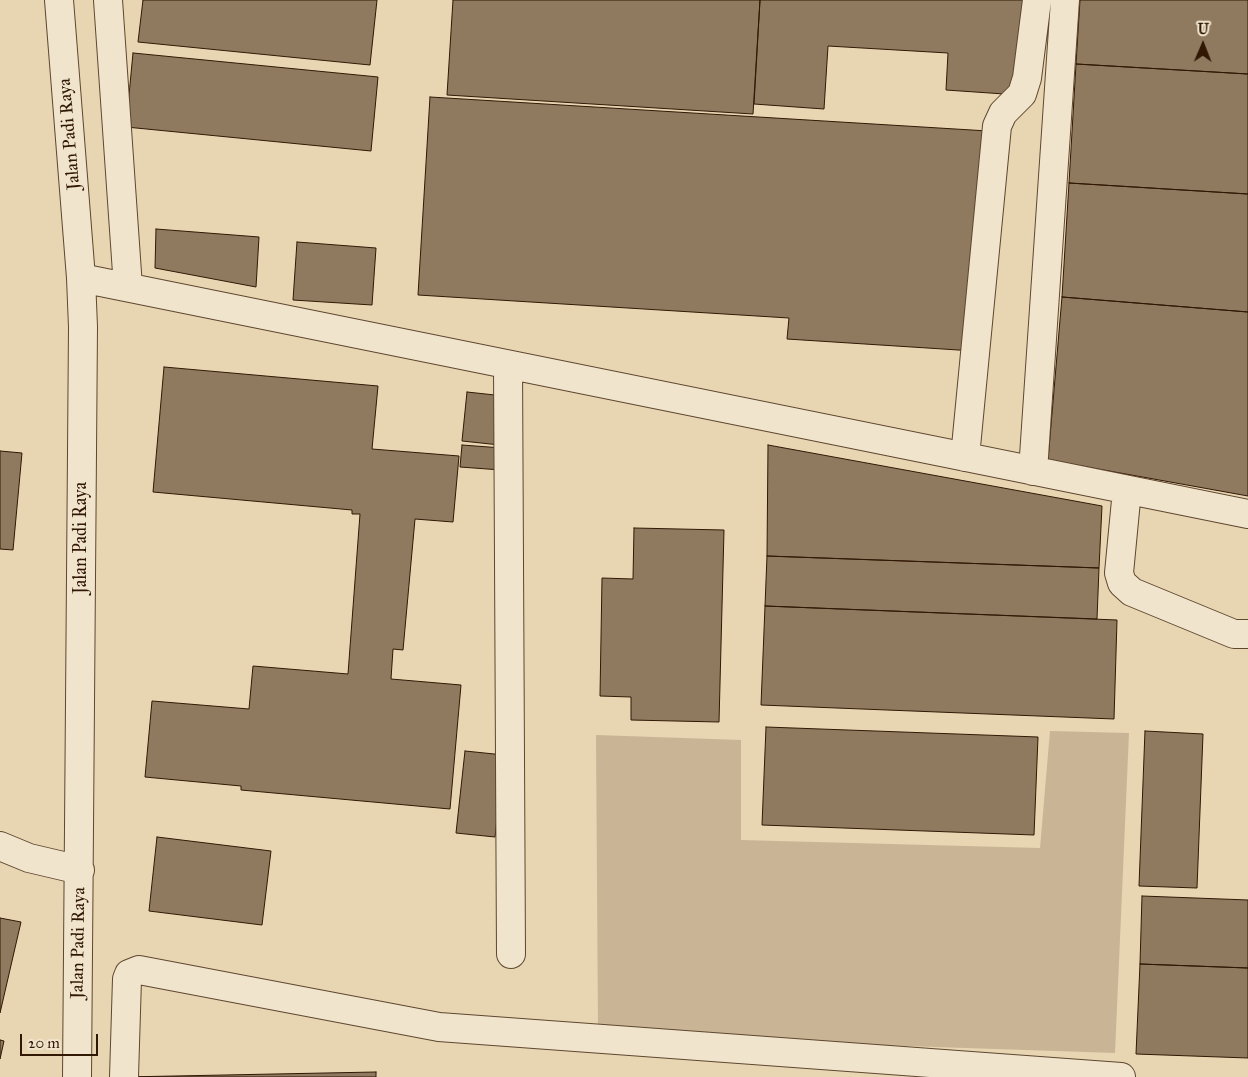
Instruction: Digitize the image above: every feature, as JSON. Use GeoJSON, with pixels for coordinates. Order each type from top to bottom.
{"type":"FeatureCollection","features":[{"type":"Feature","properties":{"kind":"street","name":"Jalan Padi Raya"},"geometry":{"type":"LineString","coordinates":[[59,0],[81,278],[78,1077]]}},
{"type":"Feature","properties":{"kind":"street"},"geometry":{"type":"LineString","coordinates":[[108,0],[128,287]]}},
{"type":"Feature","properties":{"kind":"street"},"geometry":{"type":"LineString","coordinates":[[966,457],[997,126],[1003,113],[1022,94],[1037,0]]}},
{"type":"Feature","properties":{"kind":"street"},"geometry":{"type":"LineString","coordinates":[[1033,471],[1065,0]]}},
{"type":"Feature","properties":{"kind":"street"},"geometry":{"type":"LineString","coordinates":[[81,278],[1248,514]]}},
{"type":"Feature","properties":{"kind":"street"},"geometry":{"type":"LineString","coordinates":[[508,365],[511,954]]}},
{"type":"Feature","properties":{"kind":"street"},"geometry":{"type":"LineString","coordinates":[[1127,490],[1120,573],[1122,583],[1132,592],[1234,634],[1242,636],[1248,634]]}},
{"type":"Feature","properties":{"kind":"street"},"geometry":{"type":"LineString","coordinates":[[0,846],[29,858],[80,870]]}},
{"type":"Feature","properties":{"kind":"street"},"geometry":{"type":"LineString","coordinates":[[124,1077],[127,979],[129,974],[139,970],[440,1027],[918,1069],[1121,1077]]}},
{"type":"Feature","properties":{"kind":"shaded area"},"geometry":{"type":"Polygon","coordinates":[[[1050,731],[1129,733],[1115,1053],[816,1043],[598,1029],[596,735],[741,740],[741,840],[1040,848],[1050,731]]]}},
{"type":"Feature","properties":{"kind":"building"},"geometry":{"type":"Polygon","coordinates":[[[143,0],[377,0],[370,65],[138,42],[143,0]]]}},
{"type":"Feature","properties":{"kind":"building"},"geometry":{"type":"Polygon","coordinates":[[[453,0],[760,0],[753,114],[447,95],[453,0]]]}},
{"type":"Feature","properties":{"kind":"building"},"geometry":{"type":"Polygon","coordinates":[[[760,0],[1025,0],[1019,95],[946,90],[948,53],[828,46],[824,109],[754,104],[760,0]]]}},
{"type":"Feature","properties":{"kind":"building"},"geometry":{"type":"Polygon","coordinates":[[[1080,0],[1248,0],[1248,74],[1076,64],[1080,0]]]}},
{"type":"Feature","properties":{"kind":"building"},"geometry":{"type":"Polygon","coordinates":[[[133,53],[378,77],[371,151],[126,127],[133,53]]]}},
{"type":"Feature","properties":{"kind":"building"},"geometry":{"type":"Polygon","coordinates":[[[1076,64],[1248,74],[1248,194],[1069,183],[1076,64]]]}},
{"type":"Feature","properties":{"kind":"building"},"geometry":{"type":"Polygon","coordinates":[[[430,97],[988,131],[974,351],[787,339],[789,318],[418,295],[430,97]]]}},
{"type":"Feature","properties":{"kind":"building"},"geometry":{"type":"Polygon","coordinates":[[[1069,183],[1248,194],[1248,312],[1062,297],[1069,183]]]}},
{"type":"Feature","properties":{"kind":"building"},"geometry":{"type":"Polygon","coordinates":[[[156,229],[259,237],[256,287],[155,268],[156,229]]]}},
{"type":"Feature","properties":{"kind":"building"},"geometry":{"type":"Polygon","coordinates":[[[297,242],[376,248],[372,305],[293,300],[297,242]]]}},
{"type":"Feature","properties":{"kind":"building"},"geometry":{"type":"Polygon","coordinates":[[[1062,297],[1248,312],[1248,496],[1048,460],[1062,297]]]}},
{"type":"Feature","properties":{"kind":"building"},"geometry":{"type":"Polygon","coordinates":[[[164,367],[378,386],[372,449],[459,456],[453,522],[415,519],[403,650],[393,649],[391,679],[461,685],[450,809],[241,790],[241,786],[145,777],[152,701],[249,709],[253,666],[348,674],[360,514],[352,514],[352,510],[153,492],[164,367]]]}},
{"type":"Feature","properties":{"kind":"building"},"geometry":{"type":"Polygon","coordinates":[[[467,392],[504,396],[500,445],[462,441],[467,392]]]}},
{"type":"Feature","properties":{"kind":"building"},"geometry":{"type":"Polygon","coordinates":[[[462,445],[502,448],[501,470],[460,467],[462,445]]]}},
{"type":"Feature","properties":{"kind":"building"},"geometry":{"type":"Polygon","coordinates":[[[768,445],[1102,506],[1099,568],[767,556],[768,445]]]}},
{"type":"Feature","properties":{"kind":"building"},"geometry":{"type":"Polygon","coordinates":[[[0,451],[22,453],[13,550],[0,549],[0,451]]]}},
{"type":"Feature","properties":{"kind":"building"},"geometry":{"type":"Polygon","coordinates":[[[634,528],[724,530],[719,722],[631,720],[631,697],[600,696],[602,578],[633,579],[634,528]]]}},
{"type":"Feature","properties":{"kind":"building"},"geometry":{"type":"Polygon","coordinates":[[[767,556],[1099,568],[1097,619],[765,606],[767,556]]]}},
{"type":"Feature","properties":{"kind":"building"},"geometry":{"type":"Polygon","coordinates":[[[765,606],[1117,620],[1114,719],[761,705],[765,606]]]}},
{"type":"Feature","properties":{"kind":"building"},"geometry":{"type":"Polygon","coordinates":[[[766,727],[1038,737],[1034,835],[762,825],[766,727]]]}},
{"type":"Feature","properties":{"kind":"building"},"geometry":{"type":"Polygon","coordinates":[[[1145,731],[1203,734],[1197,888],[1139,886],[1145,731]]]}},
{"type":"Feature","properties":{"kind":"building"},"geometry":{"type":"Polygon","coordinates":[[[465,751],[504,755],[495,837],[456,833],[465,751]]]}},
{"type":"Feature","properties":{"kind":"building"},"geometry":{"type":"Polygon","coordinates":[[[157,837],[271,851],[262,925],[149,911],[157,837]]]}},
{"type":"Feature","properties":{"kind":"building"},"geometry":{"type":"Polygon","coordinates":[[[1142,896],[1248,900],[1248,968],[1140,964],[1142,896]]]}},
{"type":"Feature","properties":{"kind":"building"},"geometry":{"type":"Polygon","coordinates":[[[0,918],[21,922],[0,1013],[0,918]]]}},
{"type":"Feature","properties":{"kind":"building"},"geometry":{"type":"Polygon","coordinates":[[[1140,964],[1248,968],[1248,1058],[1136,1054],[1140,964]]]}},
{"type":"Feature","properties":{"kind":"building"},"geometry":{"type":"Polygon","coordinates":[[[0,1040],[4,1041],[0,1059],[0,1040]]]}},
{"type":"Feature","properties":{"kind":"building"},"geometry":{"type":"Polygon","coordinates":[[[376,1072],[376,1077],[124,1077],[376,1072]]]}}]}
